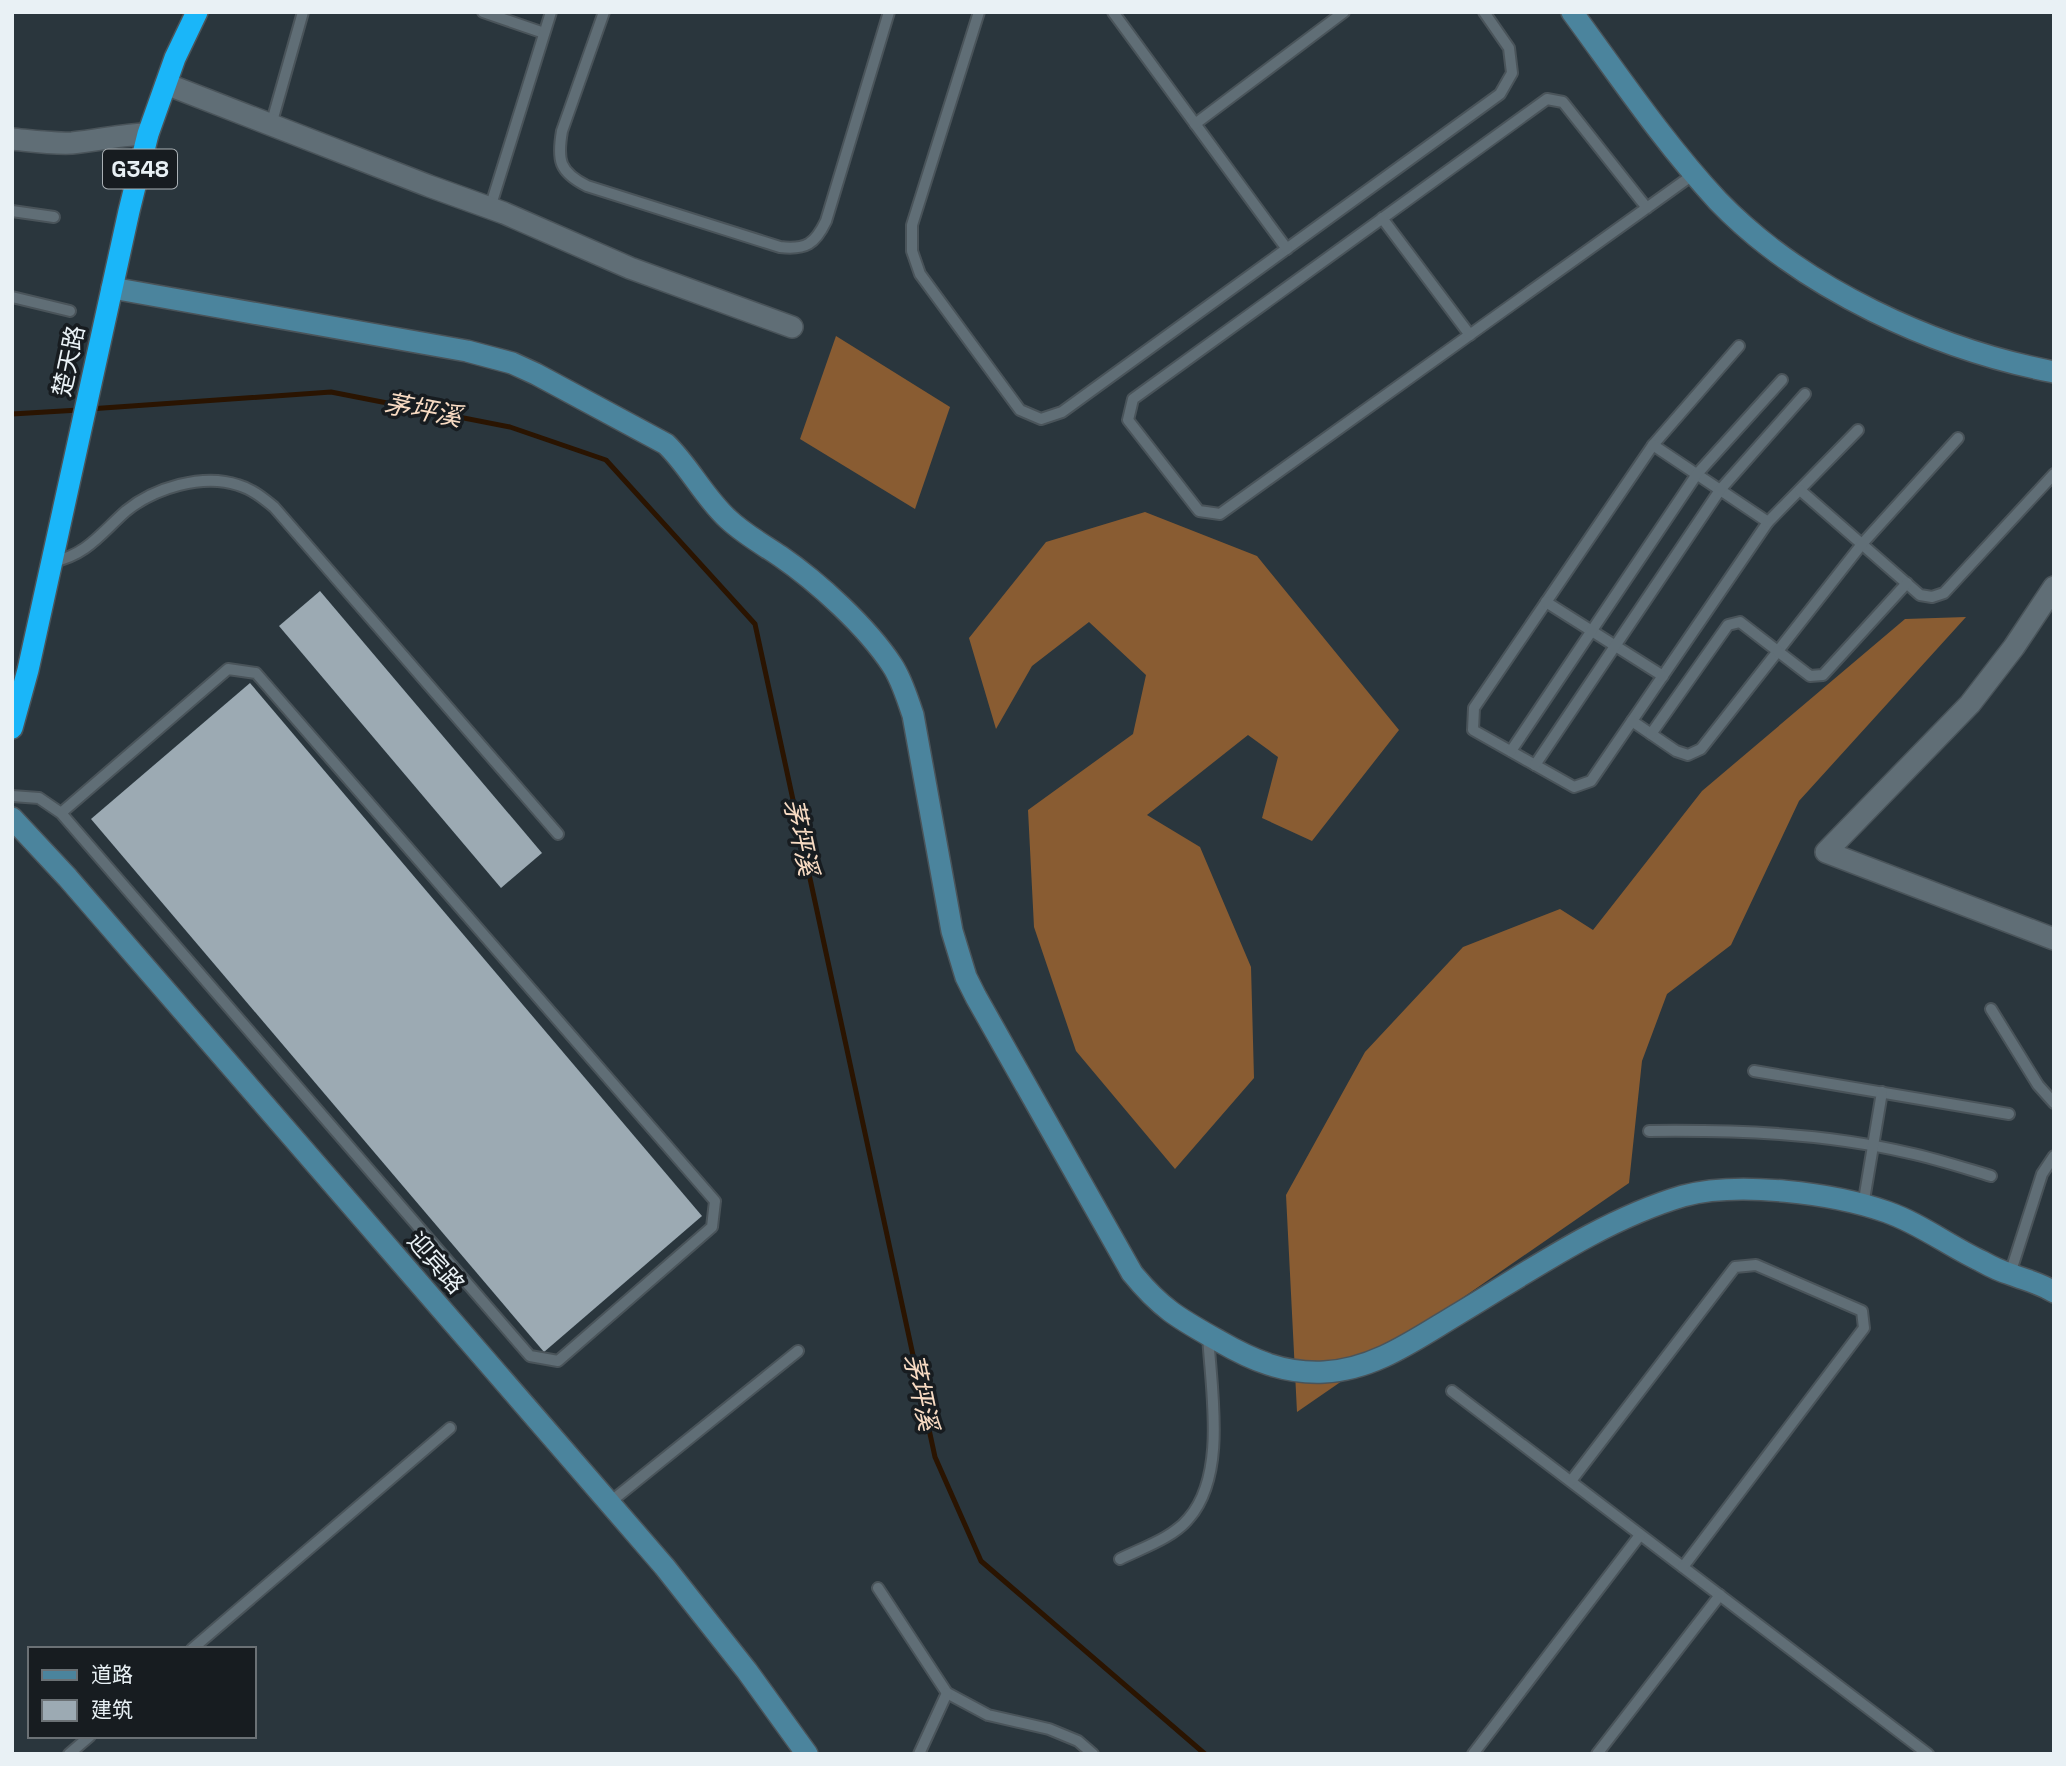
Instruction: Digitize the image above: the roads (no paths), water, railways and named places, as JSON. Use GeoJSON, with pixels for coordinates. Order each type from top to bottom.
{"type":"FeatureCollection","features":[{"type":"Feature","properties":{"kind":"highway","name":"楚天路"},"geometry":{"type":"LineString","coordinates":[[12,728],[28,670],[148,134],[175,58],[197,12]]}},
{"type":"Feature","properties":{"kind":"street"},"geometry":{"type":"LineString","coordinates":[[1572,12],[1676,154],[1720,203],[1771,247],[1827,285],[1875,311],[1949,344],[2014,364],[2054,372]]}},
{"type":"Feature","properties":{"kind":"street"},"geometry":{"type":"LineString","coordinates":[[166,84],[541,228],[630,268],[792,327]]}},
{"type":"Feature","properties":{"kind":"street"},"geometry":{"type":"LineString","coordinates":[[12,139],[76,143],[123,134],[148,134]]}},
{"type":"Feature","properties":{"kind":"street"},"geometry":{"type":"LineString","coordinates":[[112,288],[467,351],[512,363],[666,444],[680,457],[725,516],[752,539],[807,576],[862,628],[894,667],[913,715],[952,931],[971,987],[1132,1273],[1158,1303],[1173,1315],[1251,1358],[1282,1369],[1303,1372],[1345,1369],[1366,1364],[1403,1347],[1595,1233],[1639,1212],[1686,1196],[1736,1190],[1789,1192],[1840,1199],[1888,1212],[2010,1275],[2043,1285],[2054,1292]]}},
{"type":"Feature","properties":{"kind":"street"},"geometry":{"type":"LineString","coordinates":[[2054,587],[2014,647],[1970,704],[1826,852],[2054,939]]}},
{"type":"Feature","properties":{"kind":"street","name":"迎宾路"},"geometry":{"type":"LineString","coordinates":[[12,818],[68,878],[706,1617],[807,1754]]}},
{"type":"Feature","properties":{"kind":"lane"},"geometry":{"type":"LineString","coordinates":[[271,125],[303,12]]}},
{"type":"Feature","properties":{"kind":"lane"},"geometry":{"type":"LineString","coordinates":[[483,12],[544,33]]}},
{"type":"Feature","properties":{"kind":"lane"},"geometry":{"type":"LineString","coordinates":[[489,208],[551,12]]}},
{"type":"Feature","properties":{"kind":"lane"},"geometry":{"type":"LineString","coordinates":[[604,12],[562,131],[559,149],[561,165],[572,178],[587,186],[780,247],[794,248],[810,245],[827,221],[889,12]]}},
{"type":"Feature","properties":{"kind":"lane"},"geometry":{"type":"LineString","coordinates":[[979,12],[912,225],[912,251],[920,274],[1020,410],[1041,419],[1062,412],[1500,94],[1512,73],[1509,48],[1484,12]]}},
{"type":"Feature","properties":{"kind":"lane"},"geometry":{"type":"LineString","coordinates":[[1113,12],[1287,249]]}},
{"type":"Feature","properties":{"kind":"lane"},"geometry":{"type":"LineString","coordinates":[[1195,124],[1344,12]]}},
{"type":"Feature","properties":{"kind":"lane"},"geometry":{"type":"LineString","coordinates":[[1647,208],[1563,102],[1547,99],[1133,399],[1128,420],[1199,511],[1220,514],[1470,335],[1647,208],[1694,174]]}},
{"type":"Feature","properties":{"kind":"lane"},"geometry":{"type":"LineString","coordinates":[[12,211],[54,217]]}},
{"type":"Feature","properties":{"kind":"lane"},"geometry":{"type":"LineString","coordinates":[[1382,218],[1470,335]]}},
{"type":"Feature","properties":{"kind":"lane"},"geometry":{"type":"LineString","coordinates":[[12,297],[70,311]]}},
{"type":"Feature","properties":{"kind":"lane"},"geometry":{"type":"LineString","coordinates":[[1739,346],[1653,445],[1474,708],[1474,730],[1574,787],[1591,781],[1768,523],[1858,430]]}},
{"type":"Feature","properties":{"kind":"lane"},"geometry":{"type":"LineString","coordinates":[[1511,751],[1697,474],[1782,380]]}},
{"type":"Feature","properties":{"kind":"lane"},"geometry":{"type":"LineString","coordinates":[[1535,765],[1720,490],[1805,394]]}},
{"type":"Feature","properties":{"kind":"lane"},"geometry":{"type":"LineString","coordinates":[[1632,721],[1676,751],[1688,754],[1701,750],[1862,544],[1958,439]]}},
{"type":"Feature","properties":{"kind":"lane"},"geometry":{"type":"LineString","coordinates":[[1653,445],[1768,523]]}},
{"type":"Feature","properties":{"kind":"lane"},"geometry":{"type":"LineString","coordinates":[[1800,490],[1920,595],[1932,597],[1944,593],[2054,474]]}},
{"type":"Feature","properties":{"kind":"lane"},"geometry":{"type":"LineString","coordinates":[[52,562],[71,558],[89,547],[128,510],[144,499],[179,485],[218,480],[258,494],[274,508],[558,834]]}},
{"type":"Feature","properties":{"kind":"lane"},"geometry":{"type":"LineString","coordinates":[[1651,734],[1728,625],[1740,622],[1810,676],[1823,676],[1907,583]]}},
{"type":"Feature","properties":{"kind":"lane"},"geometry":{"type":"LineString","coordinates":[[1546,602],[1663,676]]}},
{"type":"Feature","properties":{"kind":"lane"},"geometry":{"type":"LineString","coordinates":[[12,796],[39,798],[61,813],[530,1356],[558,1361],[712,1227],[715,1201],[256,673],[228,669],[61,813]]}},
{"type":"Feature","properties":{"kind":"lane"},"geometry":{"type":"LineString","coordinates":[[1991,1009],[2038,1085],[2054,1103]]}},
{"type":"Feature","properties":{"kind":"lane"},"geometry":{"type":"LineString","coordinates":[[1754,1071],[2009,1114]]}},
{"type":"Feature","properties":{"kind":"lane"},"geometry":{"type":"LineString","coordinates":[[1863,1206],[1882,1092]]}},
{"type":"Feature","properties":{"kind":"lane"},"geometry":{"type":"LineString","coordinates":[[1649,1131],[1737,1130],[1823,1139],[1909,1152],[1991,1176]]}},
{"type":"Feature","properties":{"kind":"lane"},"geometry":{"type":"LineString","coordinates":[[2010,1275],[2042,1174],[2054,1156]]}},
{"type":"Feature","properties":{"kind":"lane"},"geometry":{"type":"LineString","coordinates":[[1571,1481],[1735,1268],[1756,1265],[1862,1311],[1864,1328],[1683,1567]]}},
{"type":"Feature","properties":{"kind":"lane"},"geometry":{"type":"LineString","coordinates":[[1120,1559],[1169,1534],[1188,1520],[1203,1498],[1212,1472],[1214,1445],[1208,1335]]}},
{"type":"Feature","properties":{"kind":"lane"},"geometry":{"type":"LineString","coordinates":[[609,1503],[798,1351]]}},
{"type":"Feature","properties":{"kind":"lane"},"geometry":{"type":"LineString","coordinates":[[1452,1391],[1928,1754]]}},
{"type":"Feature","properties":{"kind":"lane"},"geometry":{"type":"LineString","coordinates":[[194,1647],[450,1428]]}},
{"type":"Feature","properties":{"kind":"lane"},"geometry":{"type":"LineString","coordinates":[[1473,1754],[1640,1535]]}},
{"type":"Feature","properties":{"kind":"lane"},"geometry":{"type":"LineString","coordinates":[[878,1588],[947,1693],[988,1715],[1059,1733],[1078,1741],[1093,1754]]}},
{"type":"Feature","properties":{"kind":"lane"},"geometry":{"type":"LineString","coordinates":[[1597,1754],[1720,1595]]}},
{"type":"Feature","properties":{"kind":"lane"},"geometry":{"type":"LineString","coordinates":[[919,1754],[947,1693]]}},
{"type":"Feature","properties":{"kind":"lane"},"geometry":{"type":"LineString","coordinates":[[69,1754],[88,1738]]}},
{"type":"Feature","properties":{"kind":"waterway","name":"茅坪溪"},"geometry":{"type":"LineString","coordinates":[[89,409],[331,392],[510,427],[606,460],[755,624],[935,1457],[981,1561],[1205,1754]]}},
{"type":"Feature","properties":{"kind":"waterway","name":"茅坪溪"},"geometry":{"type":"LineString","coordinates":[[12,414],[79,410]]}}]}
